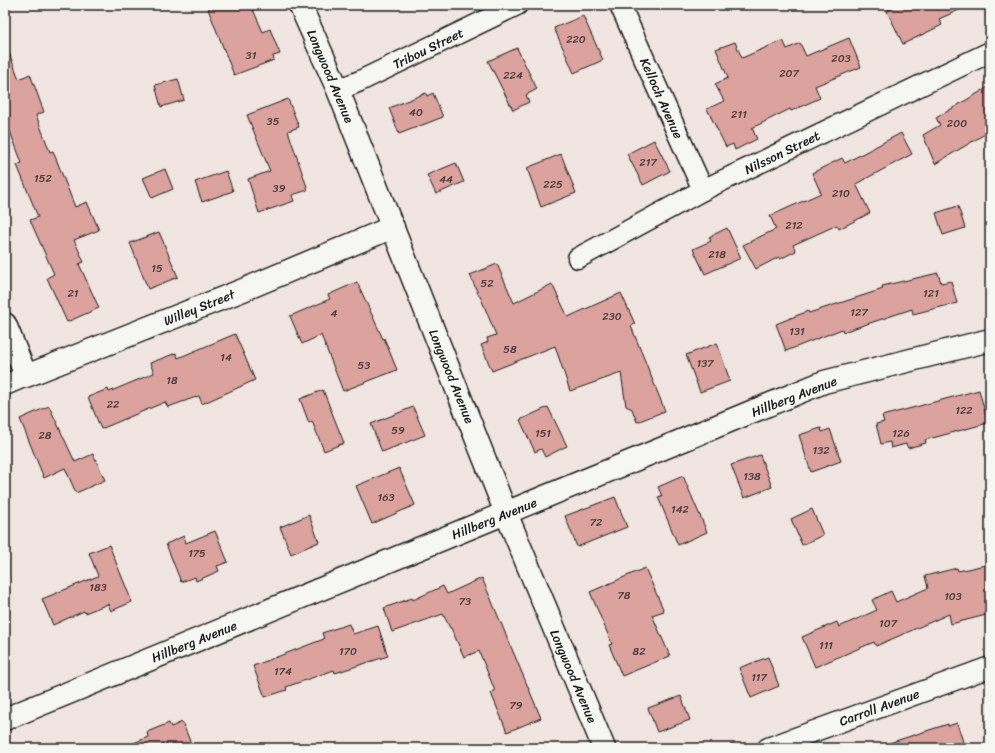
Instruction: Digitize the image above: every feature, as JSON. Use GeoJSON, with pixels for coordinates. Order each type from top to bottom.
{"type":"FeatureCollection","features":[{"type":"Feature","properties":{"kind":"street","name":"Longwood Avenue"},"geometry":{"type":"LineString","coordinates":[[300,5],[338,90],[506,512],[604,748]]}},
{"type":"Feature","properties":{"kind":"street","name":"Tribou Street"},"geometry":{"type":"LineString","coordinates":[[338,90],[360,81],[517,5]]}},
{"type":"Feature","properties":{"kind":"street","name":"Kelloch Avenue"},"geometry":{"type":"LineString","coordinates":[[620,5],[703,190]]}},
{"type":"Feature","properties":{"kind":"street","name":"Nilsson Street"},"geometry":{"type":"LineString","coordinates":[[578,258],[703,190],[990,52]]}},
{"type":"Feature","properties":{"kind":"street","name":"Willey Street"},"geometry":{"type":"LineString","coordinates":[[5,385],[243,290],[393,227]]}},
{"type":"Feature","properties":{"kind":"street"},"geometry":{"type":"LineString","coordinates":[[5,324],[26,376]]}},
{"type":"Feature","properties":{"kind":"street","name":"Hillberg Avenue"},"geometry":{"type":"LineString","coordinates":[[5,720],[824,382],[990,340]]}},
{"type":"Feature","properties":{"kind":"street","name":"Carroll Avenue"},"geometry":{"type":"LineString","coordinates":[[768,748],[990,667]]}},
{"type":"Feature","properties":{"kind":"building"},"geometry":{"type":"Polygon","coordinates":[[[219,5],[251,5],[263,32],[270,29],[280,54],[273,56],[274,60],[234,75],[208,9],[219,5]]]}},
{"type":"Feature","properties":{"kind":"building"},"geometry":{"type":"Polygon","coordinates":[[[898,5],[970,5],[939,19],[942,25],[903,44],[887,11],[898,5]]]}},
{"type":"Feature","properties":{"kind":"building"},"geometry":{"type":"Polygon","coordinates":[[[583,16],[603,60],[574,73],[554,28],[583,16]]]}},
{"type":"Feature","properties":{"kind":"building"},"geometry":{"type":"Polygon","coordinates":[[[849,38],[861,67],[815,86],[820,98],[791,111],[790,109],[752,128],[757,139],[735,150],[733,144],[726,147],[707,109],[724,101],[715,84],[728,78],[716,49],[735,42],[742,58],[783,40],[787,49],[800,43],[806,56],[849,38]]]}},
{"type":"Feature","properties":{"kind":"building"},"geometry":{"type":"Polygon","coordinates":[[[6,45],[19,79],[30,74],[44,112],[36,115],[50,152],[53,151],[75,207],[87,202],[99,230],[74,240],[84,262],[79,264],[99,308],[67,322],[47,278],[54,274],[30,220],[38,217],[17,165],[22,163],[5,118],[6,45]]]}},
{"type":"Feature","properties":{"kind":"building"},"geometry":{"type":"Polygon","coordinates":[[[517,48],[537,89],[526,95],[529,102],[513,110],[488,61],[517,48]]]}},
{"type":"Feature","properties":{"kind":"building"},"geometry":{"type":"Polygon","coordinates":[[[178,79],[184,100],[161,107],[155,85],[178,79]]]}},
{"type":"Feature","properties":{"kind":"building"},"geometry":{"type":"Polygon","coordinates":[[[990,86],[990,131],[935,164],[923,135],[940,125],[936,118],[990,86]]]}},
{"type":"Feature","properties":{"kind":"building"},"geometry":{"type":"Polygon","coordinates":[[[426,93],[427,96],[433,93],[443,117],[399,134],[389,108],[426,93]]]}},
{"type":"Feature","properties":{"kind":"building"},"geometry":{"type":"Polygon","coordinates":[[[288,99],[299,127],[288,131],[308,190],[292,195],[294,201],[259,213],[248,179],[270,171],[247,115],[288,99]]]}},
{"type":"Feature","properties":{"kind":"building"},"geometry":{"type":"Polygon","coordinates":[[[901,133],[912,154],[856,184],[870,213],[839,229],[837,225],[793,245],[796,251],[780,259],[779,257],[756,269],[743,245],[776,229],[770,216],[821,193],[812,173],[842,158],[845,163],[901,133]]]}},
{"type":"Feature","properties":{"kind":"building"},"geometry":{"type":"Polygon","coordinates":[[[654,140],[670,171],[643,185],[627,154],[654,140]]]}},
{"type":"Feature","properties":{"kind":"building"},"geometry":{"type":"Polygon","coordinates":[[[561,154],[576,193],[541,207],[527,168],[561,154]]]}},
{"type":"Feature","properties":{"kind":"building"},"geometry":{"type":"Polygon","coordinates":[[[456,163],[464,182],[436,194],[427,175],[456,163]]]}},
{"type":"Feature","properties":{"kind":"building"},"geometry":{"type":"Polygon","coordinates":[[[165,169],[173,189],[152,198],[143,178],[165,169]]]}},
{"type":"Feature","properties":{"kind":"building"},"geometry":{"type":"Polygon","coordinates":[[[226,171],[233,191],[202,202],[195,182],[226,171]]]}},
{"type":"Feature","properties":{"kind":"building"},"geometry":{"type":"Polygon","coordinates":[[[958,206],[965,228],[943,235],[936,213],[958,206]]]}},
{"type":"Feature","properties":{"kind":"building"},"geometry":{"type":"Polygon","coordinates":[[[727,228],[741,258],[705,274],[693,249],[711,241],[709,237],[727,228]]]}},
{"type":"Feature","properties":{"kind":"building"},"geometry":{"type":"Polygon","coordinates":[[[159,232],[178,277],[148,289],[130,243],[159,232]]]}},
{"type":"Feature","properties":{"kind":"building"},"geometry":{"type":"Polygon","coordinates":[[[497,264],[514,303],[552,284],[568,317],[621,293],[635,324],[631,326],[665,411],[637,422],[632,409],[626,406],[621,373],[570,391],[555,346],[492,371],[481,345],[488,342],[487,338],[496,335],[470,275],[497,264]]]}},
{"type":"Feature","properties":{"kind":"building"},"geometry":{"type":"Polygon","coordinates":[[[938,273],[941,283],[951,281],[957,303],[913,314],[912,309],[843,332],[842,329],[786,351],[776,324],[808,311],[809,313],[883,289],[882,286],[938,273]]]}},
{"type":"Feature","properties":{"kind":"building"},"geometry":{"type":"Polygon","coordinates":[[[357,282],[383,339],[384,338],[397,370],[343,391],[321,335],[302,344],[290,316],[330,299],[328,295],[357,282]]]}},
{"type":"Feature","properties":{"kind":"building"},"geometry":{"type":"Polygon","coordinates":[[[235,334],[255,380],[202,404],[199,396],[168,407],[165,402],[101,429],[88,397],[108,389],[109,392],[154,373],[150,363],[176,353],[178,358],[235,334]]]}},
{"type":"Feature","properties":{"kind":"building"},"geometry":{"type":"Polygon","coordinates":[[[717,343],[730,381],[700,392],[686,355],[717,343]]]}},
{"type":"Feature","properties":{"kind":"building"},"geometry":{"type":"Polygon","coordinates":[[[323,390],[344,443],[324,451],[312,421],[309,423],[300,399],[323,390]]]}},
{"type":"Feature","properties":{"kind":"building"},"geometry":{"type":"Polygon","coordinates":[[[979,390],[988,423],[925,440],[926,443],[908,448],[906,444],[891,448],[890,442],[881,444],[876,424],[884,422],[882,416],[979,390]]]}},
{"type":"Feature","properties":{"kind":"building"},"geometry":{"type":"Polygon","coordinates":[[[49,406],[75,462],[93,454],[105,480],[76,493],[65,468],[44,478],[20,419],[49,406]]]}},
{"type":"Feature","properties":{"kind":"building"},"geometry":{"type":"Polygon","coordinates":[[[413,407],[425,435],[382,452],[371,424],[413,407]]]}},
{"type":"Feature","properties":{"kind":"building"},"geometry":{"type":"Polygon","coordinates":[[[548,407],[567,446],[545,457],[541,449],[535,452],[520,420],[548,407]]]}},
{"type":"Feature","properties":{"kind":"building"},"geometry":{"type":"Polygon","coordinates":[[[821,428],[822,432],[830,429],[841,461],[811,472],[799,435],[821,428]]]}},
{"type":"Feature","properties":{"kind":"building"},"geometry":{"type":"Polygon","coordinates":[[[760,455],[772,487],[744,498],[731,465],[760,455]]]}},
{"type":"Feature","properties":{"kind":"building"},"geometry":{"type":"Polygon","coordinates":[[[399,468],[415,505],[372,524],[356,486],[399,468]]]}},
{"type":"Feature","properties":{"kind":"building"},"geometry":{"type":"Polygon","coordinates":[[[683,476],[707,532],[678,545],[658,497],[662,496],[658,487],[683,476]]]}},
{"type":"Feature","properties":{"kind":"building"},"geometry":{"type":"Polygon","coordinates":[[[615,497],[627,527],[577,547],[565,516],[615,497]]]}},
{"type":"Feature","properties":{"kind":"building"},"geometry":{"type":"Polygon","coordinates":[[[812,509],[823,535],[802,545],[791,519],[812,509]]]}},
{"type":"Feature","properties":{"kind":"building"},"geometry":{"type":"Polygon","coordinates":[[[309,515],[319,542],[291,554],[280,527],[309,515]]]}},
{"type":"Feature","properties":{"kind":"building"},"geometry":{"type":"Polygon","coordinates":[[[215,531],[228,562],[217,566],[219,571],[196,581],[195,577],[181,582],[166,544],[184,536],[186,543],[215,531]]]}},
{"type":"Feature","properties":{"kind":"building"},"geometry":{"type":"Polygon","coordinates":[[[109,545],[132,602],[111,611],[108,604],[85,613],[84,611],[53,625],[42,599],[98,576],[89,553],[109,545]]]}},
{"type":"Feature","properties":{"kind":"building"},"geometry":{"type":"Polygon","coordinates":[[[990,564],[990,614],[951,624],[949,614],[876,646],[874,642],[815,667],[802,637],[837,622],[839,627],[877,610],[872,600],[891,591],[896,602],[928,588],[925,576],[957,568],[958,571],[990,564]]]}},
{"type":"Feature","properties":{"kind":"building"},"geometry":{"type":"Polygon","coordinates":[[[645,568],[664,611],[652,615],[670,656],[622,676],[609,645],[612,644],[590,592],[645,568]]]}},
{"type":"Feature","properties":{"kind":"building"},"geometry":{"type":"Polygon","coordinates":[[[482,578],[541,718],[507,732],[491,693],[495,691],[479,651],[464,657],[443,614],[392,632],[384,608],[412,598],[413,600],[443,586],[447,594],[482,578]]]}},
{"type":"Feature","properties":{"kind":"building"},"geometry":{"type":"Polygon","coordinates":[[[349,624],[353,634],[378,626],[388,656],[335,673],[334,670],[286,687],[287,690],[265,697],[253,666],[324,639],[322,633],[349,624]]]}},
{"type":"Feature","properties":{"kind":"building"},"geometry":{"type":"Polygon","coordinates":[[[768,657],[779,686],[751,698],[739,668],[768,657]]]}},
{"type":"Feature","properties":{"kind":"building"},"geometry":{"type":"Polygon","coordinates":[[[681,696],[690,720],[657,732],[648,708],[681,696]]]}},
{"type":"Feature","properties":{"kind":"building"},"geometry":{"type":"Polygon","coordinates":[[[182,722],[193,748],[122,748],[148,737],[147,732],[169,723],[171,727],[182,722]]]}},
{"type":"Feature","properties":{"kind":"building"},"geometry":{"type":"Polygon","coordinates":[[[957,723],[965,748],[887,748],[886,744],[948,724],[948,726],[957,723]]]}}]}
